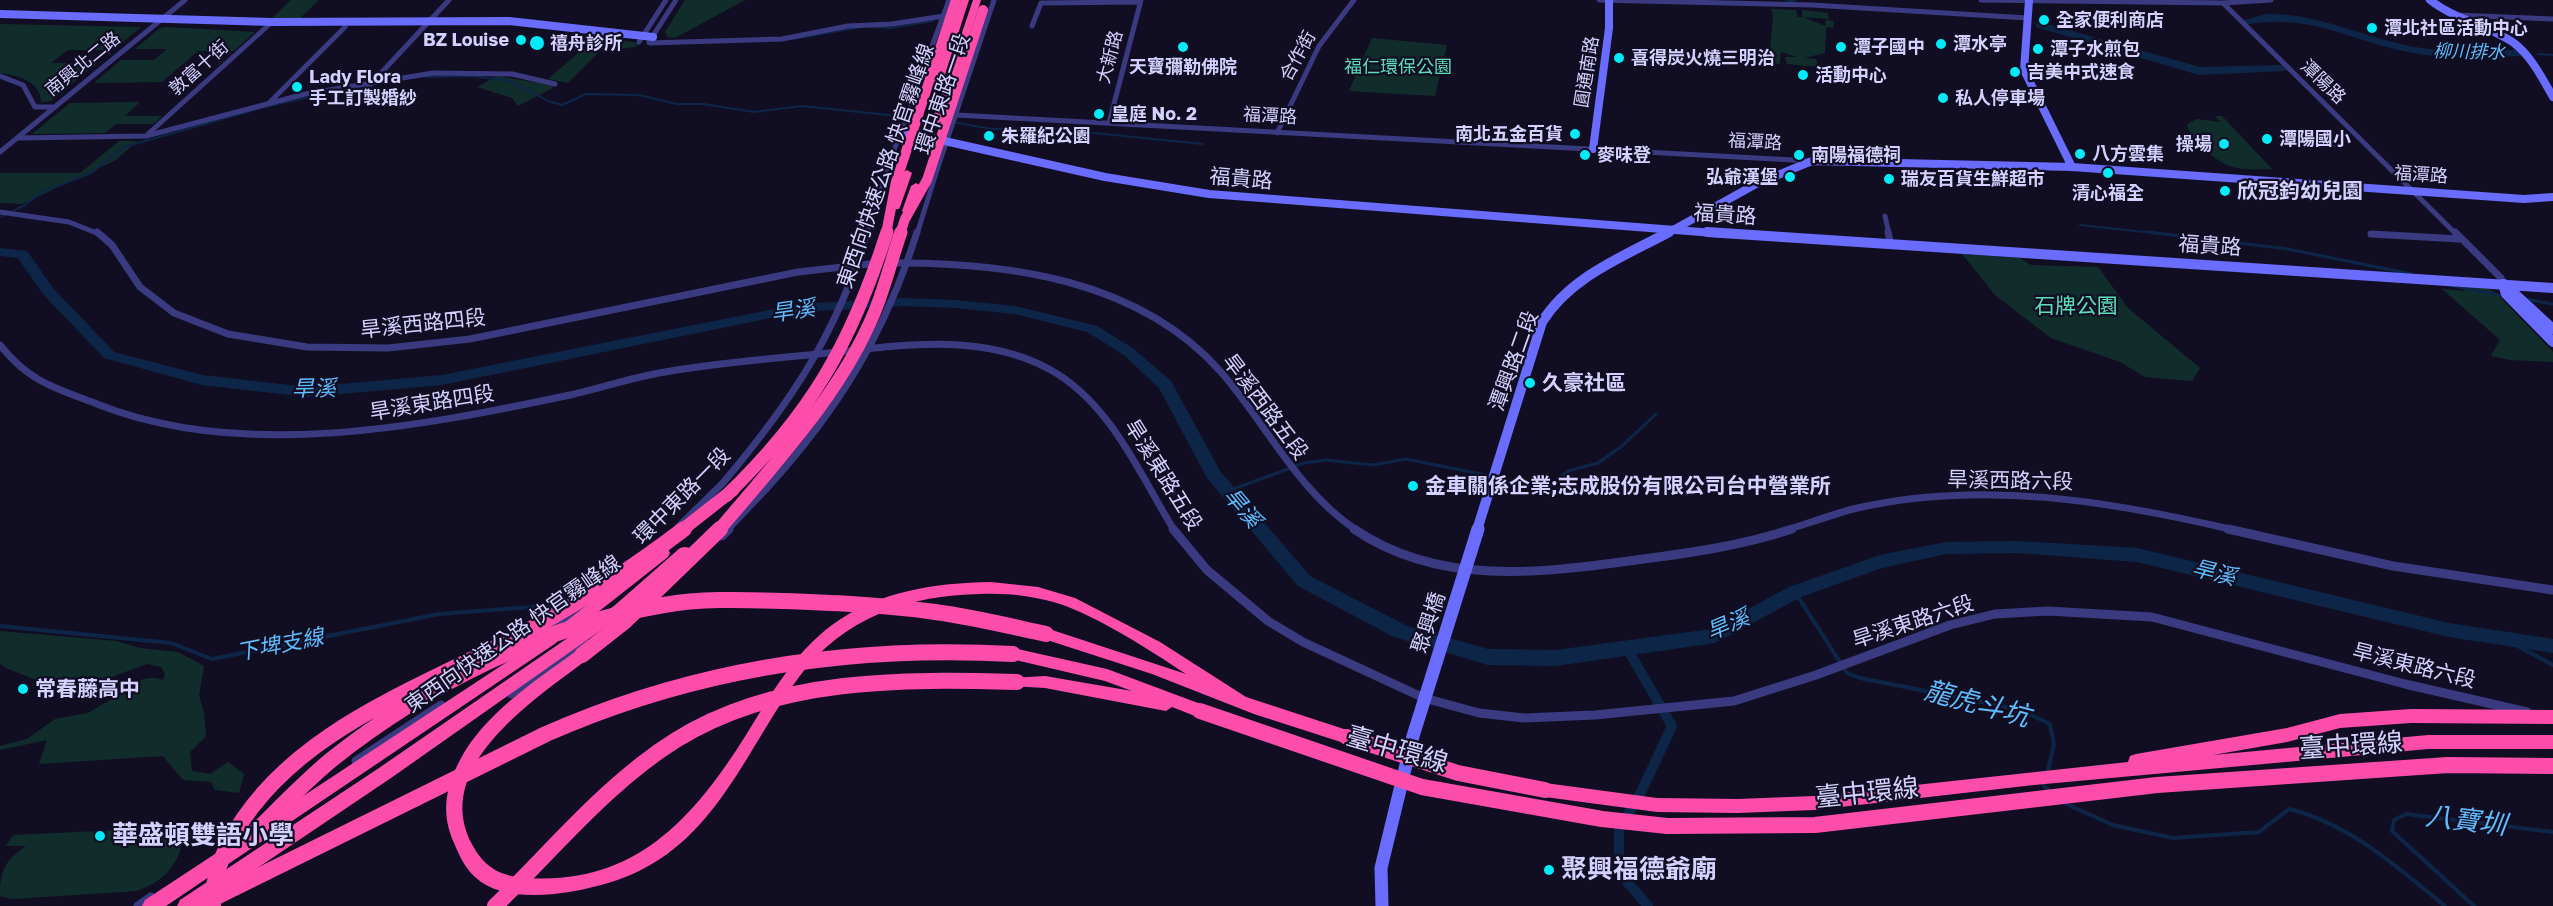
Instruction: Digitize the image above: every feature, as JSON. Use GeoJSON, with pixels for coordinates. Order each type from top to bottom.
{"type":"FeatureCollection","features":[{"type":"Feature","properties":{"kind":"highway"},"geometry":{"type":"LineString","coordinates":[[895,207],[896,182],[956,0]]}},
{"type":"Feature","properties":{"kind":"highway","name":"東西向快速公路 快官霧峰線"},"geometry":{"type":"LineString","coordinates":[[151,906],[581,619],[653,561],[785,433],[829,370],[860,311],[965,0]]}},
{"type":"Feature","properties":{"kind":"highway","name":"東西向快速公路 快官霧峰線"},"geometry":{"type":"LineString","coordinates":[[186,906],[385,774],[619,610],[759,489],[844,371],[875,311],[905,219],[982,3]]}},
{"type":"Feature","properties":{"kind":"highway"},"geometry":{"type":"LineString","coordinates":[[213,906],[213,881],[231,837],[252,806],[276,779],[306,754],[336,733],[580,601],[674,536],[728,487]]}},
{"type":"Feature","properties":{"kind":"highway"},"geometry":{"type":"LineString","coordinates":[[759,489],[716,534],[624,622],[535,690],[480,744],[457,782],[454,809],[458,832],[467,854],[484,874],[516,884],[570,885],[616,872],[652,854],[686,829],[709,804],[787,682],[807,656],[842,628],[876,607],[922,594],[1004,589],[1032,591],[1060,598],[1157,647],[1240,701]]}},
{"type":"Feature","properties":{"kind":"highway"},"geometry":{"type":"LineString","coordinates":[[246,841],[345,750],[476,667],[522,646],[663,606],[735,600],[806,602],[958,615],[1046,634],[1157,669],[1240,701]]}},
{"type":"Feature","properties":{"kind":"highway"},"geometry":{"type":"LineString","coordinates":[[197,906],[483,765],[586,718],[657,691],[718,676],[854,652],[963,650],[1013,654],[1107,675],[1200,711]]}},
{"type":"Feature","properties":{"kind":"highway"},"geometry":{"type":"LineString","coordinates":[[495,906],[639,767],[686,734],[715,718],[748,706],[822,689],[972,680],[1045,682],[1200,711]]}},
{"type":"Feature","properties":{"kind":"highway","name":"臺中環線"},"geometry":{"type":"LineString","coordinates":[[1240,701],[1414,760],[1468,775],[1521,786],[1657,805],[1738,806],[1814,803],[2034,778],[2428,742],[2553,742]]}},
{"type":"Feature","properties":{"kind":"highway","name":"臺中環線"},"geometry":{"type":"LineString","coordinates":[[1200,711],[1422,787],[1602,819],[1667,826],[1815,825],[2157,785],[2448,765],[2553,766]]}},
{"type":"Feature","properties":{"kind":"highway"},"geometry":{"type":"LineString","coordinates":[[2034,778],[2287,735],[2340,721],[2433,716],[2553,717]]}},
{"type":"Feature","properties":{"kind":"street","name":"南興北二路"},"geometry":{"type":"LineString","coordinates":[[0,152],[185,0]]}},
{"type":"Feature","properties":{"kind":"street"},"geometry":{"type":"LineString","coordinates":[[368,87],[449,0]]}},
{"type":"Feature","properties":{"kind":"street"},"geometry":{"type":"LineString","coordinates":[[641,39],[666,0]]}},
{"type":"Feature","properties":{"kind":"street"},"geometry":{"type":"LineString","coordinates":[[651,40],[676,0]]}},
{"type":"Feature","properties":{"kind":"street","name":"環中東路一段"},"geometry":{"type":"LineString","coordinates":[[138,906],[504,664],[640,562],[728,487],[813,367],[839,314],[887,169],[949,0]]}},
{"type":"Feature","properties":{"kind":"street","name":"環中東路一段"},"geometry":{"type":"LineString","coordinates":[[197,906],[627,615],[712,546],[759,489],[839,400],[874,341],[897,290],[994,0]]}},
{"type":"Feature","properties":{"kind":"street","name":"合作街"},"geometry":{"type":"LineString","coordinates":[[1277,133],[1319,46],[1354,0]]}},
{"type":"Feature","properties":{"kind":"street"},"geometry":{"type":"LineString","coordinates":[[1599,0],[1811,2],[2028,18]]}},
{"type":"Feature","properties":{"kind":"street","name":"圓通南路"},"geometry":{"type":"LineString","coordinates":[[1593,149],[1592,141],[1609,28],[1609,0]]}},
{"type":"Feature","properties":{"kind":"street"},"geometry":{"type":"LineString","coordinates":[[1893,0],[1898,10]]}},
{"type":"Feature","properties":{"kind":"street"},"geometry":{"type":"LineString","coordinates":[[1981,0],[2219,3],[2271,0]]}},
{"type":"Feature","properties":{"kind":"street"},"geometry":{"type":"LineString","coordinates":[[2430,0],[2448,15],[2490,30],[2516,45],[2528,57],[2553,97]]}},
{"type":"Feature","properties":{"kind":"street"},"geometry":{"type":"LineString","coordinates":[[1032,26],[1041,3],[1141,1]]}},
{"type":"Feature","properties":{"kind":"street","name":"大新路"},"geometry":{"type":"LineString","coordinates":[[1109,123],[1141,1]]}},
{"type":"Feature","properties":{"kind":"street"},"geometry":{"type":"LineString","coordinates":[[2030,1],[2024,70],[2072,167]]}},
{"type":"Feature","properties":{"kind":"street","name":"潭陽路"},"geometry":{"type":"LineString","coordinates":[[2219,3],[2502,281]]}},
{"type":"Feature","properties":{"kind":"street"},"geometry":{"type":"LineString","coordinates":[[0,15],[345,27],[428,23]]}},
{"type":"Feature","properties":{"kind":"street"},"geometry":{"type":"LineString","coordinates":[[2448,15],[2553,19]]}},
{"type":"Feature","properties":{"kind":"street"},"geometry":{"type":"LineString","coordinates":[[269,25],[428,23],[651,40],[748,41],[782,39],[848,26],[892,24],[944,16]]}},
{"type":"Feature","properties":{"kind":"street"},"geometry":{"type":"LineString","coordinates":[[0,20],[160,20]]}},
{"type":"Feature","properties":{"kind":"street","name":"敦富十街"},"geometry":{"type":"LineString","coordinates":[[146,136],[269,25]]}},
{"type":"Feature","properties":{"kind":"street"},"geometry":{"type":"LineString","coordinates":[[269,102],[345,27]]}},
{"type":"Feature","properties":{"kind":"street"},"geometry":{"type":"LineString","coordinates":[[18,138],[146,136],[269,102],[374,81],[433,73],[512,74],[555,84]]}},
{"type":"Feature","properties":{"kind":"street"},"geometry":{"type":"LineString","coordinates":[[0,76],[17,80],[27,88],[35,107],[54,107]]}},
{"type":"Feature","properties":{"kind":"street","name":"福潭路"},"geometry":{"type":"LineString","coordinates":[[956,115],[1812,160],[2072,167],[2524,199],[2553,197]]}},
{"type":"Feature","properties":{"kind":"street","name":"福貴路"},"geometry":{"type":"LineString","coordinates":[[902,128],[1180,191],[1678,227],[2502,281],[2553,288]]}},
{"type":"Feature","properties":{"kind":"street","name":"潭興路二段"},"geometry":{"type":"LineString","coordinates":[[1466,574],[1545,315],[1575,286],[1750,187],[1812,160]]}},
{"type":"Feature","properties":{"kind":"street","name":"旱溪西路四段"},"geometry":{"type":"LineString","coordinates":[[4,213],[76,225],[104,236],[148,297],[185,320],[227,334],[309,348],[380,348],[422,344],[558,321],[803,273],[887,263]]}},
{"type":"Feature","properties":{"kind":"street"},"geometry":{"type":"LineString","coordinates":[[1885,216],[1890,241]]}},
{"type":"Feature","properties":{"kind":"street","name":"福貴路"},"geometry":{"type":"LineString","coordinates":[[1678,227],[1930,249],[2553,282]]}},
{"type":"Feature","properties":{"kind":"street"},"geometry":{"type":"LineString","coordinates":[[2371,234],[2460,238]]}},
{"type":"Feature","properties":{"kind":"street","name":"旱溪西路五段"},"geometry":{"type":"LineString","coordinates":[[887,263],[936,261],[1022,273],[1096,291],[1141,310],[1180,334],[1218,368],[1303,485],[1335,516],[1377,544],[1405,556],[1466,574]]}},
{"type":"Feature","properties":{"kind":"street"},"geometry":{"type":"LineString","coordinates":[[2502,281],[2553,329]]}},
{"type":"Feature","properties":{"kind":"street"},"geometry":{"type":"LineString","coordinates":[[2502,281],[2506,294],[2553,342]]}},
{"type":"Feature","properties":{"kind":"street","name":"旱溪東路五段"},"geometry":{"type":"LineString","coordinates":[[850,350],[921,343],[973,346],[1013,355],[1048,368],[1083,393],[1102,411],[1174,530],[1207,570],[1231,593],[1268,621],[1303,642],[1424,698]]}},
{"type":"Feature","properties":{"kind":"street","name":"旱溪東路四段"},"geometry":{"type":"LineString","coordinates":[[0,345],[15,364],[34,379],[118,413],[183,428],[237,434],[342,432],[437,421],[573,394],[662,372],[850,350]]}},
{"type":"Feature","properties":{"kind":"street"},"geometry":{"type":"LineString","coordinates":[[841,363],[850,350]]}},
{"type":"Feature","properties":{"kind":"street","name":"旱溪西路六段"},"geometry":{"type":"LineString","coordinates":[[1466,574],[1532,573],[1717,550],[1861,507],[1941,496],[1996,494],[2060,498],[2148,510],[2343,556],[2553,590]]}},
{"type":"Feature","properties":{"kind":"street","name":"聚興橋"},"geometry":{"type":"LineString","coordinates":[[1382,906],[1381,868],[1424,698],[1466,574]]}},
{"type":"Feature","properties":{"kind":"street","name":"旱溪東路六段"},"geometry":{"type":"LineString","coordinates":[[1424,698],[1461,710],[1524,718],[1595,716],[1734,701],[1816,675],[1950,625],[1995,614],[2048,611],[2152,617],[2405,684],[2553,717]]}},
{"type":"Feature","properties":{"kind":"green space"},"geometry":{"type":"Polygon","coordinates":[[[291,0],[319,0],[299,19],[270,20],[291,0]]]}},
{"type":"Feature","properties":{"kind":"green space"},"geometry":{"type":"Polygon","coordinates":[[[685,0],[745,0],[675,38],[668,37],[665,32],[685,0]]]}},
{"type":"Feature","properties":{"kind":"green space"},"geometry":{"type":"Polygon","coordinates":[[[1771,9],[1796,10],[1798,17],[1802,17],[1802,10],[1828,13],[1829,19],[1803,17],[1825,26],[1826,20],[1834,21],[1833,28],[1826,27],[1825,53],[1804,58],[1816,59],[1818,67],[1787,64],[1785,57],[1797,57],[1781,52],[1780,64],[1769,63],[1773,15],[1771,9]]]}},
{"type":"Feature","properties":{"kind":"green space"},"geometry":{"type":"Polygon","coordinates":[[[0,24],[141,27],[113,50],[68,50],[51,63],[97,63],[51,101],[41,102],[40,95],[33,84],[14,75],[0,73],[0,24]]]}},
{"type":"Feature","properties":{"kind":"green space"},"geometry":{"type":"Polygon","coordinates":[[[160,28],[255,32],[234,51],[198,51],[162,82],[94,83],[121,60],[154,60],[167,49],[135,49],[160,28]]]}},
{"type":"Feature","properties":{"kind":"green space"},"geometry":{"type":"Polygon","coordinates":[[[596,38],[640,43],[635,47],[600,51],[568,83],[548,79],[596,38]]]}},
{"type":"Feature","properties":{"kind":"green space","name":"福仁環保公園"},"geometry":{"type":"Polygon","coordinates":[[[1372,38],[1447,45],[1435,96],[1349,91],[1372,38]]]}},
{"type":"Feature","properties":{"kind":"green space"},"geometry":{"type":"Polygon","coordinates":[[[497,76],[551,85],[553,88],[518,106],[512,98],[477,87],[497,76]]]}},
{"type":"Feature","properties":{"kind":"green space"},"geometry":{"type":"Polygon","coordinates":[[[140,102],[125,116],[162,116],[154,124],[116,124],[105,133],[32,134],[70,103],[140,102]]]}},
{"type":"Feature","properties":{"kind":"green space"},"geometry":{"type":"Polygon","coordinates":[[[2215,116],[2222,116],[2272,169],[2233,167],[2209,153],[2192,135],[2187,124],[2197,119],[2220,122],[2215,116]]]}},
{"type":"Feature","properties":{"kind":"green space"},"geometry":{"type":"Polygon","coordinates":[[[119,141],[137,141],[116,160],[22,204],[0,203],[0,173],[80,173],[119,141]]]}},
{"type":"Feature","properties":{"kind":"green space","name":"石牌公園"},"geometry":{"type":"Polygon","coordinates":[[[1962,254],[2020,258],[2031,265],[2098,267],[2128,308],[2200,368],[2192,381],[2145,377],[2120,362],[2051,338],[1995,295],[1962,254]]]}},
{"type":"Feature","properties":{"kind":"green space"},"geometry":{"type":"Polygon","coordinates":[[[2466,285],[2490,289],[2497,294],[2553,352],[2553,362],[2510,360],[2491,356],[2500,340],[2442,289],[2465,291],[2466,285]]]}},
{"type":"Feature","properties":{"kind":"green space"},"geometry":{"type":"Polygon","coordinates":[[[0,631],[116,641],[140,648],[178,652],[204,666],[199,695],[204,713],[206,736],[190,752],[192,771],[210,774],[228,762],[244,774],[239,793],[215,790],[211,782],[183,780],[163,756],[39,764],[47,740],[0,750],[0,746],[27,739],[55,719],[88,713],[115,697],[113,692],[144,679],[163,680],[165,674],[161,667],[147,664],[87,686],[52,690],[55,680],[36,680],[6,668],[0,663],[0,631]]]}},
{"type":"Feature","properties":{"kind":"green space"},"geometry":{"type":"Polygon","coordinates":[[[206,826],[200,837],[182,838],[178,857],[168,872],[145,888],[136,891],[12,899],[0,896],[5,867],[13,856],[26,846],[6,846],[13,835],[206,826]]]}},
{"type":"Feature","properties":{"kind":"waterway","name":"柳川排水"},"geometry":{"type":"LineString","coordinates":[[2244,22],[2287,17],[2327,25],[2409,49],[2464,54],[2519,53]]}},
{"type":"Feature","properties":{"kind":"waterway"},"geometry":{"type":"LineString","coordinates":[[872,27],[891,28],[933,21]]}},
{"type":"Feature","properties":{"kind":"waterway","name":"柳川排水"},"geometry":{"type":"LineString","coordinates":[[2040,25],[2199,71],[2284,68]]}},
{"type":"Feature","properties":{"kind":"waterway"},"geometry":{"type":"LineString","coordinates":[[792,39],[857,28]]}},
{"type":"Feature","properties":{"kind":"waterway","name":"柳川排水"},"geometry":{"type":"LineString","coordinates":[[2538,54],[2553,55]]}},
{"type":"Feature","properties":{"kind":"waterway"},"geometry":{"type":"LineString","coordinates":[[426,77],[471,76],[505,80],[548,101],[562,105],[586,94],[639,95],[677,104],[703,104],[754,112],[802,106],[936,120]]}},
{"type":"Feature","properties":{"kind":"waterway"},"geometry":{"type":"LineString","coordinates":[[0,217],[25,205],[42,192],[91,173],[124,147],[265,107],[331,92]]}},
{"type":"Feature","properties":{"kind":"waterway"},"geometry":{"type":"LineString","coordinates":[[952,122],[992,129],[1044,128],[1203,144]]}},
{"type":"Feature","properties":{"kind":"waterway"},"geometry":{"type":"LineString","coordinates":[[2080,225],[2163,234]]}},
{"type":"Feature","properties":{"kind":"waterway"},"geometry":{"type":"LineString","coordinates":[[2148,232],[2288,249],[2411,274]]}},
{"type":"Feature","properties":{"kind":"waterway","name":"旱溪"},"geometry":{"type":"LineString","coordinates":[[0,252],[22,254],[48,291],[109,355],[202,380],[307,392],[442,380],[616,343],[800,308],[904,302],[955,304],[1015,310],[1092,329],[1129,352],[1165,385],[1213,474],[1304,581],[1401,632],[1488,657],[1556,658],[1628,650],[1715,636],[1795,592],[1880,562],[1946,548],[2018,547],[2137,555],[2449,630],[2553,646]]}},
{"type":"Feature","properties":{"kind":"waterway"},"geometry":{"type":"LineString","coordinates":[[2449,285],[2504,296]]}},
{"type":"Feature","properties":{"kind":"waterway"},"geometry":{"type":"LineString","coordinates":[[2525,299],[2553,304]]}},
{"type":"Feature","properties":{"kind":"waterway"},"geometry":{"type":"LineString","coordinates":[[1497,478],[1544,491],[1568,471],[1598,463],[1622,446],[1656,414]]}},
{"type":"Feature","properties":{"kind":"waterway"},"geometry":{"type":"LineString","coordinates":[[1228,491],[1304,463],[1326,460],[1373,465],[1406,459],[1491,476]]}},
{"type":"Feature","properties":{"kind":"waterway","name":"龍虎斗坑"},"geometry":{"type":"LineString","coordinates":[[1795,592],[1847,673],[1860,678],[2021,710],[2050,724],[2054,744],[2047,774]]}},
{"type":"Feature","properties":{"kind":"waterway","name":"下埤支線"},"geometry":{"type":"LineString","coordinates":[[0,626],[171,643],[212,659],[439,614],[560,605]]}},
{"type":"Feature","properties":{"kind":"waterway"},"geometry":{"type":"LineString","coordinates":[[2505,639],[2553,665]]}},
{"type":"Feature","properties":{"kind":"waterway"},"geometry":{"type":"LineString","coordinates":[[1628,650],[1672,726],[1641,792],[1619,830],[1619,864],[1628,883],[1648,906]]}},
{"type":"Feature","properties":{"kind":"waterway","name":"龍虎斗坑"},"geometry":{"type":"LineString","coordinates":[[2045,780],[2044,786],[2051,792]]}},
{"type":"Feature","properties":{"kind":"waterway","name":"龍虎斗坑"},"geometry":{"type":"LineString","coordinates":[[2062,802],[2113,825],[2173,838],[2259,832],[2289,809],[2311,816],[2353,836],[2391,862],[2445,906]]}},
{"type":"Feature","properties":{"kind":"waterway","name":"八寶圳"},"geometry":{"type":"LineString","coordinates":[[2474,906],[2392,831],[2394,820],[2406,814],[2553,832]]}},
{"type":"Feature","properties":{"kind":"place","name":"全家便利商店"},"geometry":{"type":"Point","coordinates":[2044,20]}},
{"type":"Feature","properties":{"kind":"place","name":"潭北社區活動中心"},"geometry":{"type":"Point","coordinates":[2372,28]}},
{"type":"Feature","properties":{"kind":"place","name":"BZ Louise"},"geometry":{"type":"Point","coordinates":[521,40]}},
{"type":"Feature","properties":{"kind":"place","name":"禧舟診所"},"geometry":{"type":"Point","coordinates":[537,43]}},
{"type":"Feature","properties":{"kind":"place","name":"潭水亭"},"geometry":{"type":"Point","coordinates":[1941,44]}},
{"type":"Feature","properties":{"kind":"place","name":"天寶彌勒佛院"},"geometry":{"type":"Point","coordinates":[1183,47]}},
{"type":"Feature","properties":{"kind":"place","name":"潭子國中"},"geometry":{"type":"Point","coordinates":[1841,47]}},
{"type":"Feature","properties":{"kind":"place","name":"潭子水煎包"},"geometry":{"type":"Point","coordinates":[2038,49]}},
{"type":"Feature","properties":{"kind":"place","name":"喜得炭火燒三明治"},"geometry":{"type":"Point","coordinates":[1619,58]}},
{"type":"Feature","properties":{"kind":"place","name":"吉美中式速食"},"geometry":{"type":"Point","coordinates":[2015,72]}},
{"type":"Feature","properties":{"kind":"place","name":"活動中心"},"geometry":{"type":"Point","coordinates":[1803,75]}},
{"type":"Feature","properties":{"kind":"place","name":"Lady Flora 手工訂製婚紗"},"geometry":{"type":"Point","coordinates":[297,87]}},
{"type":"Feature","properties":{"kind":"place","name":"私人停車場"},"geometry":{"type":"Point","coordinates":[1943,98]}},
{"type":"Feature","properties":{"kind":"place","name":"皇庭 No. 2"},"geometry":{"type":"Point","coordinates":[1099,114]}},
{"type":"Feature","properties":{"kind":"place","name":"南北五金百貨"},"geometry":{"type":"Point","coordinates":[1575,134]}},
{"type":"Feature","properties":{"kind":"place","name":"朱羅紀公園"},"geometry":{"type":"Point","coordinates":[989,136]}},
{"type":"Feature","properties":{"kind":"place","name":"潭陽國小"},"geometry":{"type":"Point","coordinates":[2267,139]}},
{"type":"Feature","properties":{"kind":"place","name":"操場"},"geometry":{"type":"Point","coordinates":[2224,144]}},
{"type":"Feature","properties":{"kind":"place","name":"八方雲集"},"geometry":{"type":"Point","coordinates":[2080,154]}},
{"type":"Feature","properties":{"kind":"place","name":"麥味登"},"geometry":{"type":"Point","coordinates":[1585,155]}},
{"type":"Feature","properties":{"kind":"place","name":"南陽福德祠"},"geometry":{"type":"Point","coordinates":[1799,155]}},
{"type":"Feature","properties":{"kind":"place","name":"清心福全"},"geometry":{"type":"Point","coordinates":[2108,173]}},
{"type":"Feature","properties":{"kind":"place","name":"弘爺漢堡"},"geometry":{"type":"Point","coordinates":[1790,177]}},
{"type":"Feature","properties":{"kind":"place","name":"瑞友百貨生鮮超市"},"geometry":{"type":"Point","coordinates":[1889,179]}},
{"type":"Feature","properties":{"kind":"place","name":"欣冠鈞幼兒園"},"geometry":{"type":"Point","coordinates":[2225,191]}},
{"type":"Feature","properties":{"kind":"place","name":"久豪社區"},"geometry":{"type":"Point","coordinates":[1530,383]}},
{"type":"Feature","properties":{"kind":"place","name":"金車關係企業;志成股份有限公司台中營業所"},"geometry":{"type":"Point","coordinates":[1413,486]}},
{"type":"Feature","properties":{"kind":"place","name":"常春藤高中"},"geometry":{"type":"Point","coordinates":[23,689]}},
{"type":"Feature","properties":{"kind":"place","name":"華盛頓雙語小學"},"geometry":{"type":"Point","coordinates":[100,836]}},
{"type":"Feature","properties":{"kind":"place","name":"聚興福德爺廟"},"geometry":{"type":"Point","coordinates":[1549,870]}}]}
